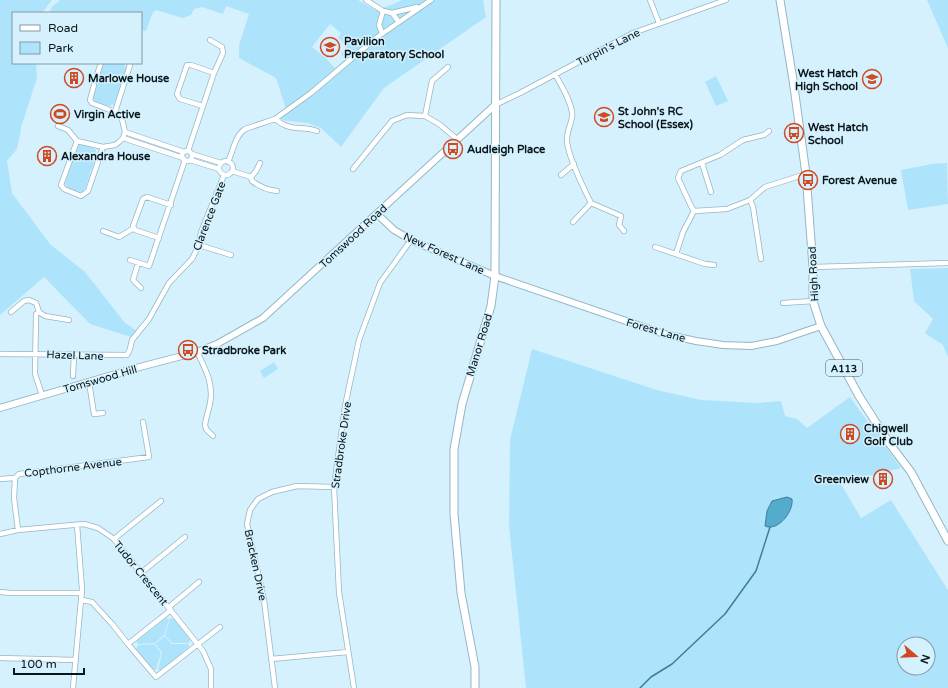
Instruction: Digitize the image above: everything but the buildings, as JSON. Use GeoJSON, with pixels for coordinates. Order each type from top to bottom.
{"type":"FeatureCollection","features":[{"type":"Feature","properties":{"kind":"main road","name":"Manor Road"},"geometry":{"type":"LineString","coordinates":[[475,688],[475,667],[461,593],[454,514],[454,449],[462,404],[492,306],[495,276],[496,0]]}},
{"type":"Feature","properties":{"kind":"main road","name":"High Road"},"geometry":{"type":"LineString","coordinates":[[780,0],[806,174],[813,267],[813,301],[821,326],[859,396],[889,443],[911,472],[942,532],[948,540]]}},
{"type":"Feature","properties":{"kind":"street"},"geometry":{"type":"LineString","coordinates":[[366,0],[383,11],[392,13],[422,6]]}},
{"type":"Feature","properties":{"kind":"street"},"geometry":{"type":"LineString","coordinates":[[228,162],[238,135],[242,131],[275,119],[311,93],[382,33],[431,0]]}},
{"type":"Feature","properties":{"kind":"street"},"geometry":{"type":"LineString","coordinates":[[650,0],[659,23]]}},
{"type":"Feature","properties":{"kind":"street","name":"Turpin's Lane"},"geometry":{"type":"LineString","coordinates":[[495,105],[633,33],[726,0]]}},
{"type":"Feature","properties":{"kind":"street"},"geometry":{"type":"LineString","coordinates":[[382,33],[379,25],[383,11]]}},
{"type":"Feature","properties":{"kind":"street"},"geometry":{"type":"LineString","coordinates":[[392,13],[399,22]]}},
{"type":"Feature","properties":{"kind":"street"},"geometry":{"type":"LineString","coordinates":[[188,152],[223,50],[220,46],[210,40]]}},
{"type":"Feature","properties":{"kind":"street"},"geometry":{"type":"LineString","coordinates":[[97,75],[101,64]]}},
{"type":"Feature","properties":{"kind":"street"},"geometry":{"type":"LineString","coordinates":[[115,112],[130,64]]}},
{"type":"Feature","properties":{"kind":"street"},"geometry":{"type":"LineString","coordinates":[[203,106],[180,98],[177,94],[187,65],[214,73]]}},
{"type":"Feature","properties":{"kind":"street"},"geometry":{"type":"LineString","coordinates":[[425,116],[432,81],[448,67]]}},
{"type":"Feature","properties":{"kind":"street"},"geometry":{"type":"LineString","coordinates":[[556,74],[572,108],[573,117],[567,141],[574,164],[591,203],[621,216],[619,225],[624,231]]}},
{"type":"Feature","properties":{"kind":"street"},"geometry":{"type":"LineString","coordinates":[[58,126],[68,130],[77,141],[103,147],[115,145],[123,138],[125,126],[122,119],[115,112],[92,103],[90,100],[94,85]]}},
{"type":"Feature","properties":{"kind":"street","name":"Tomswood Road"},"geometry":{"type":"LineString","coordinates":[[198,351],[217,344],[263,318],[495,105]]}},
{"type":"Feature","properties":{"kind":"street"},"geometry":{"type":"LineString","coordinates":[[353,169],[392,121],[407,115],[425,116],[439,124],[457,140]]}},
{"type":"Feature","properties":{"kind":"street"},"geometry":{"type":"LineString","coordinates":[[275,119],[289,127],[297,129],[307,128],[317,131]]}},
{"type":"Feature","properties":{"kind":"street"},"geometry":{"type":"LineString","coordinates":[[694,211],[690,206],[678,178],[681,171],[720,155],[743,140],[764,135],[770,131]]}},
{"type":"Feature","properties":{"kind":"street"},"geometry":{"type":"LineString","coordinates":[[125,132],[221,163],[225,161],[228,162]]}},
{"type":"Feature","properties":{"kind":"street"},"geometry":{"type":"LineString","coordinates":[[123,138],[219,170],[224,175],[228,175],[232,171],[232,166],[228,162]]}},
{"type":"Feature","properties":{"kind":"street"},"geometry":{"type":"LineString","coordinates":[[77,141],[61,185],[64,189],[81,196],[88,191],[103,147]]}},
{"type":"Feature","properties":{"kind":"street"},"geometry":{"type":"LineString","coordinates":[[186,159],[192,157],[188,152]]}},
{"type":"Feature","properties":{"kind":"street"},"geometry":{"type":"LineString","coordinates":[[186,159],[182,154],[188,152]]}},
{"type":"Feature","properties":{"kind":"street"},"geometry":{"type":"LineString","coordinates":[[130,260],[149,266],[186,159]]}},
{"type":"Feature","properties":{"kind":"street"},"geometry":{"type":"LineString","coordinates":[[219,170],[221,163]]}},
{"type":"Feature","properties":{"kind":"street"},"geometry":{"type":"LineString","coordinates":[[251,177],[260,163]]}},
{"type":"Feature","properties":{"kind":"street"},"geometry":{"type":"LineString","coordinates":[[702,163],[711,192]]}},
{"type":"Feature","properties":{"kind":"street"},"geometry":{"type":"LineString","coordinates":[[561,175],[574,164]]}},
{"type":"Feature","properties":{"kind":"street","name":"Clarence Gate"},"geometry":{"type":"LineString","coordinates":[[232,171],[251,177],[252,181],[257,185],[277,192]]}},
{"type":"Feature","properties":{"kind":"street"},"geometry":{"type":"LineString","coordinates":[[694,211],[727,208],[750,200],[765,187],[806,174]]}},
{"type":"Feature","properties":{"kind":"street","name":"Clarence Gate"},"geometry":{"type":"LineString","coordinates":[[136,334],[150,319],[170,283],[192,259],[200,244],[201,232],[224,175]]}},
{"type":"Feature","properties":{"kind":"street"},"geometry":{"type":"LineString","coordinates":[[134,228],[133,226],[143,199],[147,197],[170,205]]}},
{"type":"Feature","properties":{"kind":"street"},"geometry":{"type":"LineString","coordinates":[[750,200],[753,207],[762,260]]}},
{"type":"Feature","properties":{"kind":"street"},"geometry":{"type":"LineString","coordinates":[[573,222],[591,203]]}},
{"type":"Feature","properties":{"kind":"street"},"geometry":{"type":"LineString","coordinates":[[676,254],[683,232],[694,211]]}},
{"type":"Feature","properties":{"kind":"street","name":"New Forest Lane"},"geometry":{"type":"LineString","coordinates":[[377,214],[394,230],[411,240],[495,276]]}},
{"type":"Feature","properties":{"kind":"street"},"geometry":{"type":"LineString","coordinates":[[103,231],[119,237],[134,228]]}},
{"type":"Feature","properties":{"kind":"street"},"geometry":{"type":"LineString","coordinates":[[134,228],[159,238]]}},
{"type":"Feature","properties":{"kind":"street","name":"Stradbroke Drive"},"geometry":{"type":"LineString","coordinates":[[354,688],[339,592],[334,487],[345,406],[359,340],[380,283],[411,240]]}},
{"type":"Feature","properties":{"kind":"street"},"geometry":{"type":"LineString","coordinates":[[200,244],[231,255]]}},
{"type":"Feature","properties":{"kind":"street"},"geometry":{"type":"LineString","coordinates":[[655,247],[705,264],[714,265]]}},
{"type":"Feature","properties":{"kind":"street"},"geometry":{"type":"LineString","coordinates":[[138,263],[133,280],[141,288]]}},
{"type":"Feature","properties":{"kind":"street"},"geometry":{"type":"LineString","coordinates":[[813,267],[948,263]]}},
{"type":"Feature","properties":{"kind":"street","name":"Forest Lane"},"geometry":{"type":"LineString","coordinates":[[495,276],[664,334],[696,341],[724,345],[751,346],[777,341],[821,326]]}},
{"type":"Feature","properties":{"kind":"street"},"geometry":{"type":"LineString","coordinates":[[11,312],[24,301],[30,300],[36,303],[38,313],[35,374],[42,395]]}},
{"type":"Feature","properties":{"kind":"street"},"geometry":{"type":"LineString","coordinates":[[783,303],[813,301]]}},
{"type":"Feature","properties":{"kind":"street"},"geometry":{"type":"LineString","coordinates":[[38,313],[45,316],[69,320]]}},
{"type":"Feature","properties":{"kind":"street","name":"Hazel Lane"},"geometry":{"type":"LineString","coordinates":[[0,354],[127,355],[132,340],[136,334]]}},
{"type":"Feature","properties":{"kind":"street"},"geometry":{"type":"LineString","coordinates":[[198,351],[212,390],[205,425],[206,429],[212,436]]}},
{"type":"Feature","properties":{"kind":"street","name":"Tomswood Hill"},"geometry":{"type":"LineString","coordinates":[[0,408],[198,351]]}},
{"type":"Feature","properties":{"kind":"street"},"geometry":{"type":"LineString","coordinates":[[73,376],[74,354]]}},
{"type":"Feature","properties":{"kind":"street"},"geometry":{"type":"LineString","coordinates":[[89,382],[94,414],[103,413]]}},
{"type":"Feature","properties":{"kind":"street","name":"Copthorne Avenue"},"geometry":{"type":"LineString","coordinates":[[18,530],[14,498],[15,478],[19,474],[149,457],[143,422]]}},
{"type":"Feature","properties":{"kind":"street"},"geometry":{"type":"LineString","coordinates":[[0,478],[15,478]]}},
{"type":"Feature","properties":{"kind":"street","name":"Bracken Drive"},"geometry":{"type":"LineString","coordinates":[[275,688],[264,600],[247,524],[250,510],[258,499],[272,492],[297,486],[334,487]]}},
{"type":"Feature","properties":{"kind":"street"},"geometry":{"type":"LineString","coordinates":[[114,539],[161,501]]}},
{"type":"Feature","properties":{"kind":"street","name":"Tudor Crescent"},"geometry":{"type":"LineString","coordinates":[[0,534],[18,530],[77,526],[84,524],[98,528],[114,539],[204,651],[211,669],[211,688]]}},
{"type":"Feature","properties":{"kind":"street"},"geometry":{"type":"LineString","coordinates":[[73,688],[82,600],[77,526]]}},
{"type":"Feature","properties":{"kind":"street"},"geometry":{"type":"LineString","coordinates":[[142,573],[186,537]]}},
{"type":"Feature","properties":{"kind":"street"},"geometry":{"type":"LineString","coordinates":[[128,644],[199,582]]}},
{"type":"Feature","properties":{"kind":"street"},"geometry":{"type":"LineString","coordinates":[[0,592],[82,593]]}},
{"type":"Feature","properties":{"kind":"street"},"geometry":{"type":"LineString","coordinates":[[82,600],[92,602],[156,677],[220,627]]}},
{"type":"Feature","properties":{"kind":"street"},"geometry":{"type":"LineString","coordinates":[[272,660],[348,652]]}},
{"type":"Feature","properties":{"kind":"street"},"geometry":{"type":"LineString","coordinates":[[0,658],[76,660]]}},
{"type":"Feature","properties":{"kind":"green space"},"geometry":{"type":"Polygon","coordinates":[[[0,0],[52,0],[43,12],[12,12],[12,64],[36,64],[37,78],[22,124],[17,149],[7,161],[12,193],[50,244],[85,272],[125,323],[137,331],[131,337],[90,324],[44,277],[0,315],[0,0]]]}},
{"type":"Feature","properties":{"kind":"green space"},"geometry":{"type":"Polygon","coordinates":[[[60,0],[358,0],[375,10],[402,0],[483,0],[486,17],[384,88],[341,147],[321,128],[308,123],[280,120],[287,112],[276,78],[239,58],[239,45],[249,14],[226,6],[223,14],[202,7],[194,9],[191,15],[183,18],[156,10],[151,17],[146,31],[142,30],[142,12],[50,12],[52,7],[60,0]],[[330,24],[312,47],[325,57],[335,68],[345,59],[341,54],[347,46],[338,38],[341,33],[330,24]]]}},
{"type":"Feature","properties":{"kind":"green space"},"geometry":{"type":"Polygon","coordinates":[[[927,0],[948,0],[948,48],[927,0]]]}},
{"type":"Feature","properties":{"kind":"green space"},"geometry":{"type":"Polygon","coordinates":[[[104,64],[124,64],[126,68],[114,104],[109,106],[96,102],[93,98],[104,64]]]}},
{"type":"Feature","properties":{"kind":"green space"},"geometry":{"type":"Polygon","coordinates":[[[716,76],[728,101],[716,106],[705,82],[716,76]]]}},
{"type":"Feature","properties":{"kind":"green space"},"geometry":{"type":"Polygon","coordinates":[[[81,144],[95,149],[97,153],[85,189],[81,192],[67,188],[65,184],[77,147],[81,144]]]}},
{"type":"Feature","properties":{"kind":"green space"},"geometry":{"type":"Polygon","coordinates":[[[947,163],[948,204],[908,210],[901,170],[932,164],[947,163]]]}},
{"type":"Feature","properties":{"kind":"green space"},"geometry":{"type":"Polygon","coordinates":[[[948,268],[948,357],[943,345],[925,333],[933,319],[914,301],[910,269],[948,268]]]}},
{"type":"Feature","properties":{"kind":"green space","name":"Chigwell Golf Club"},"geometry":{"type":"Polygon","coordinates":[[[532,349],[657,390],[701,400],[757,403],[781,401],[785,416],[797,419],[807,428],[850,397],[901,468],[854,478],[841,484],[861,518],[891,500],[948,590],[948,688],[526,688],[509,526],[510,440],[532,349]]]}},
{"type":"Feature","properties":{"kind":"green space"},"geometry":{"type":"Polygon","coordinates":[[[274,362],[278,369],[264,378],[260,371],[274,362]]]}},
{"type":"Feature","properties":{"kind":"green space"},"geometry":{"type":"Polygon","coordinates":[[[166,618],[169,619],[164,635],[155,643],[137,644],[137,641],[166,618]]]}},
{"type":"Feature","properties":{"kind":"green space"},"geometry":{"type":"Polygon","coordinates":[[[170,618],[174,619],[190,639],[189,643],[172,643],[165,635],[170,618]]]}},
{"type":"Feature","properties":{"kind":"green space"},"geometry":{"type":"Polygon","coordinates":[[[165,636],[171,644],[189,644],[189,647],[161,670],[158,670],[162,652],[155,644],[165,636]]]}},
{"type":"Feature","properties":{"kind":"green space"},"geometry":{"type":"Polygon","coordinates":[[[154,644],[161,653],[156,670],[153,669],[136,649],[138,645],[154,644]]]}},
{"type":"Feature","properties":{"kind":"shaded area"},"geometry":{"type":"Polygon","coordinates":[[[787,497],[792,499],[792,504],[788,514],[775,526],[765,526],[767,511],[772,501],[787,497]]]}},
{"type":"Feature","properties":{"kind":"waterway"},"geometry":{"type":"LineString","coordinates":[[640,688],[651,677],[672,664],[725,614],[756,571],[770,527]]}},
{"type":"Feature","properties":{"kind":"place","name":"Pavilion Preparatory School"},"geometry":{"type":"Point","coordinates":[330,47]}},
{"type":"Feature","properties":{"kind":"place","name":"Marlowe House"},"geometry":{"type":"Point","coordinates":[74,78]}},
{"type":"Feature","properties":{"kind":"place","name":"West Hatch High School"},"geometry":{"type":"Point","coordinates":[872,79]}},
{"type":"Feature","properties":{"kind":"place","name":"Virgin Active"},"geometry":{"type":"Point","coordinates":[60,114]}},
{"type":"Feature","properties":{"kind":"place","name":"St John's RC School (Essex)"},"geometry":{"type":"Point","coordinates":[604,117]}},
{"type":"Feature","properties":{"kind":"place","name":"West Hatch School"},"geometry":{"type":"Point","coordinates":[794,133]}},
{"type":"Feature","properties":{"kind":"place","name":"Audleigh Place"},"geometry":{"type":"Point","coordinates":[453,149]}},
{"type":"Feature","properties":{"kind":"place","name":"Alexandra House"},"geometry":{"type":"Point","coordinates":[47,156]}},
{"type":"Feature","properties":{"kind":"place","name":"Forest Avenue"},"geometry":{"type":"Point","coordinates":[808,180]}},
{"type":"Feature","properties":{"kind":"place","name":"Stradbroke Park"},"geometry":{"type":"Point","coordinates":[188,350]}},
{"type":"Feature","properties":{"kind":"place","name":"Chigwell Golf Club"},"geometry":{"type":"Point","coordinates":[850,434]}},
{"type":"Feature","properties":{"kind":"place","name":"Greenview"},"geometry":{"type":"Point","coordinates":[883,479]}}]}
